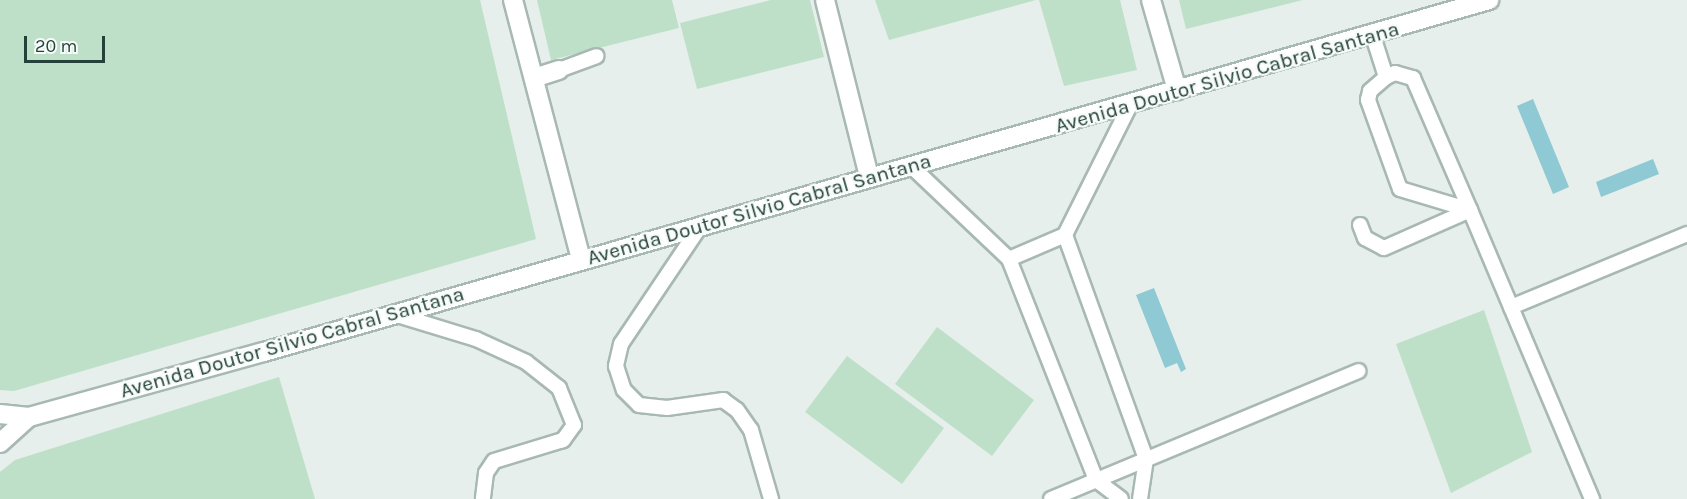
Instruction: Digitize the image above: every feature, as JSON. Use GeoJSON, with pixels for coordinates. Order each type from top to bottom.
{"type":"FeatureCollection","features":[{"type":"Feature","properties":{"kind":"street"},"geometry":{"type":"LineString","coordinates":[[513,0],[581,259]]}},
{"type":"Feature","properties":{"kind":"street"},"geometry":{"type":"LineString","coordinates":[[825,0],[870,177]]}},
{"type":"Feature","properties":{"kind":"street"},"geometry":{"type":"LineString","coordinates":[[1151,0],[1177,90]]}},
{"type":"Feature","properties":{"kind":"street","name":"Avenida Doutor Silvio Cabral Santana"},"geometry":{"type":"LineString","coordinates":[[0,414],[29,417],[1373,36],[1482,1]]}},
{"type":"Feature","properties":{"kind":"street"},"geometry":{"type":"LineString","coordinates":[[534,78],[559,70]]}},
{"type":"Feature","properties":{"kind":"street","name":"Avenida Doutor Silvio Cabral Santana"},"geometry":{"type":"LineString","coordinates":[[0,443],[29,417]]}},
{"type":"Feature","properties":{"kind":"lane"},"geometry":{"type":"LineString","coordinates":[[1373,36],[1386,77]]}},
{"type":"Feature","properties":{"kind":"lane"},"geometry":{"type":"LineString","coordinates":[[559,70],[597,56]]}},
{"type":"Feature","properties":{"kind":"lane"},"geometry":{"type":"LineString","coordinates":[[1470,210],[1400,189],[1368,100],[1370,91],[1386,77],[1395,73],[1413,78],[1470,210],[1592,499]]}},
{"type":"Feature","properties":{"kind":"lane"},"geometry":{"type":"LineString","coordinates":[[1009,259],[1065,235],[1130,105]]}},
{"type":"Feature","properties":{"kind":"lane"},"geometry":{"type":"LineString","coordinates":[[911,166],[1009,259],[1096,480],[1121,499]]}},
{"type":"Feature","properties":{"kind":"lane"},"geometry":{"type":"LineString","coordinates":[[1360,225],[1365,238],[1384,248],[1470,210]]}},
{"type":"Feature","properties":{"kind":"lane"},"geometry":{"type":"LineString","coordinates":[[701,225],[621,344],[616,366],[624,390],[639,405],[667,408],[723,400],[737,410],[751,430],[771,499]]}},
{"type":"Feature","properties":{"kind":"lane"},"geometry":{"type":"LineString","coordinates":[[1511,307],[1687,234]]}},
{"type":"Feature","properties":{"kind":"lane"},"geometry":{"type":"LineString","coordinates":[[1065,235],[1146,459],[1140,499]]}},
{"type":"Feature","properties":{"kind":"lane"},"geometry":{"type":"LineString","coordinates":[[394,314],[476,339],[526,362],[559,388],[574,425],[563,440],[494,461],[486,473],[483,499]]}},
{"type":"Feature","properties":{"kind":"lane"},"geometry":{"type":"LineString","coordinates":[[1051,499],[1358,371]]}},
{"type":"Feature","properties":{"kind":"green space"},"geometry":{"type":"Polygon","coordinates":[[[0,0],[480,0],[536,239],[14,391],[0,390],[0,0]]]}},
{"type":"Feature","properties":{"kind":"green space"},"geometry":{"type":"Polygon","coordinates":[[[537,0],[672,0],[679,28],[551,60],[537,0]]]}},
{"type":"Feature","properties":{"kind":"green space"},"geometry":{"type":"Polygon","coordinates":[[[771,0],[810,0],[824,57],[697,89],[680,23],[771,0]]]}},
{"type":"Feature","properties":{"kind":"green space"},"geometry":{"type":"Polygon","coordinates":[[[875,0],[1036,0],[889,40],[875,0]]]}},
{"type":"Feature","properties":{"kind":"green space"},"geometry":{"type":"Polygon","coordinates":[[[1039,0],[1120,0],[1137,70],[1064,86],[1039,0]]]}},
{"type":"Feature","properties":{"kind":"green space"},"geometry":{"type":"Polygon","coordinates":[[[1179,0],[1303,0],[1186,29],[1179,0]]]}},
{"type":"Feature","properties":{"kind":"green space"},"geometry":{"type":"Polygon","coordinates":[[[1484,310],[1532,452],[1451,493],[1396,344],[1484,310]]]}},
{"type":"Feature","properties":{"kind":"green space"},"geometry":{"type":"Polygon","coordinates":[[[937,327],[1034,400],[992,456],[895,384],[937,327]]]}},
{"type":"Feature","properties":{"kind":"green space"},"geometry":{"type":"Polygon","coordinates":[[[847,356],[944,428],[902,484],[805,412],[847,356]]]}},
{"type":"Feature","properties":{"kind":"green space"},"geometry":{"type":"Polygon","coordinates":[[[279,377],[315,499],[0,499],[0,472],[15,460],[279,377]]]}},
{"type":"Feature","properties":{"kind":"water"},"geometry":{"type":"Polygon","coordinates":[[[1533,99],[1569,187],[1553,194],[1517,106],[1533,99]]]}},
{"type":"Feature","properties":{"kind":"water"},"geometry":{"type":"Polygon","coordinates":[[[1653,159],[1659,174],[1601,197],[1596,182],[1653,159]]]}},
{"type":"Feature","properties":{"kind":"water"},"geometry":{"type":"Polygon","coordinates":[[[1154,288],[1186,369],[1181,372],[1177,363],[1165,368],[1136,295],[1154,288]]]}}]}
